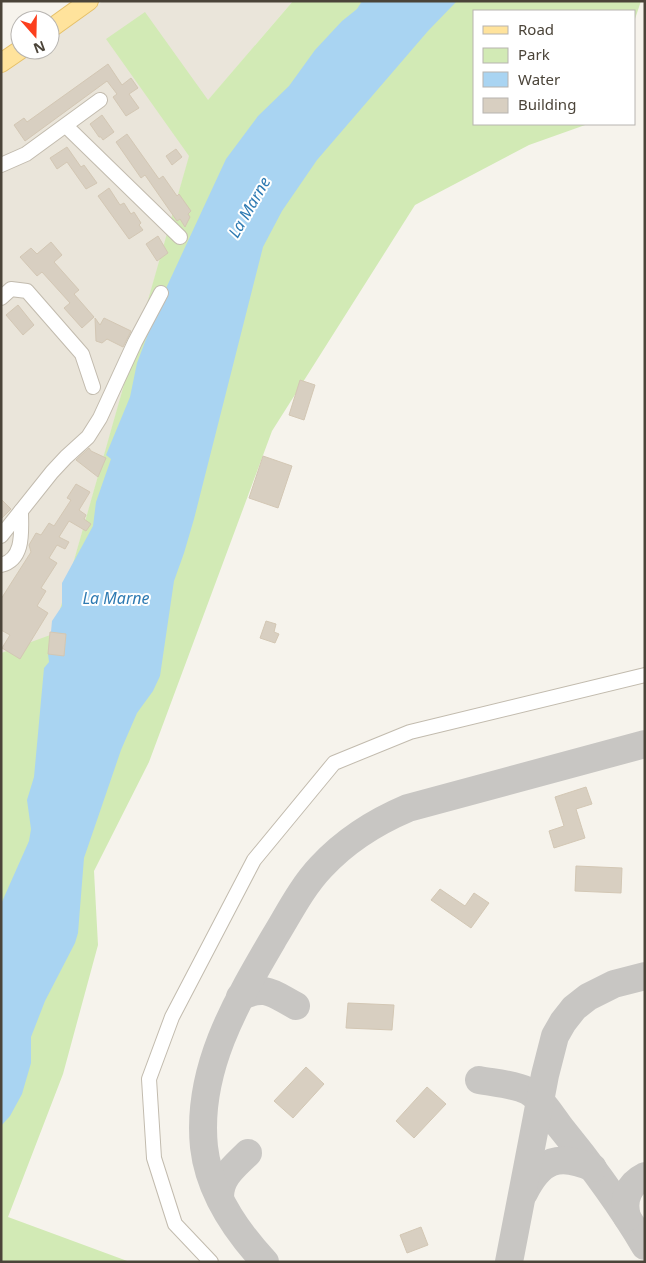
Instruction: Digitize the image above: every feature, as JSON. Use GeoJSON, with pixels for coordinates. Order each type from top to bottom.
{"type":"FeatureCollection","features":[{"type":"Feature","properties":{"kind":"main road"},"geometry":{"type":"LineString","coordinates":[[60,22],[89,1]]}},
{"type":"Feature","properties":{"kind":"street"},"geometry":{"type":"LineString","coordinates":[[1,166],[26,154],[100,100]]}},
{"type":"Feature","properties":{"kind":"street"},"geometry":{"type":"LineString","coordinates":[[66,126],[180,237]]}},
{"type":"Feature","properties":{"kind":"street"},"geometry":{"type":"LineString","coordinates":[[1,298],[12,289],[27,291],[82,354],[93,387]]}},
{"type":"Feature","properties":{"kind":"street"},"geometry":{"type":"LineString","coordinates":[[1,536],[66,457],[88,437],[100,418],[134,342],[161,293]]}},
{"type":"Feature","properties":{"kind":"street"},"geometry":{"type":"LineString","coordinates":[[1,565],[11,562],[19,551],[21,511]]}},
{"type":"Feature","properties":{"kind":"street"},"geometry":{"type":"LineString","coordinates":[[211,1262],[175,1224],[154,1158],[149,1079],[172,1017],[254,860],[334,763],[410,732],[645,675]]}},
{"type":"Feature","properties":{"kind":"shaded area"},"geometry":{"type":"Polygon","coordinates":[[[103,1],[293,1],[204,105],[53,635],[1,653],[1,72],[18,60],[60,60],[60,31],[103,1]]]}},
{"type":"Feature","properties":{"kind":"green space"},"geometry":{"type":"Polygon","coordinates":[[[293,1],[641,1],[636,16],[636,10],[473,10],[473,125],[585,125],[529,145],[415,205],[272,431],[149,762],[94,871],[98,945],[63,1074],[8,1217],[130,1262],[1,1262],[1,653],[53,634],[189,156],[106,39],[145,12],[208,100],[293,1]]]}},
{"type":"Feature","properties":{"kind":"water","name":"La Marne"},"geometry":{"type":"Polygon","coordinates":[[[362,1],[457,1],[428,31],[317,160],[282,211],[263,247],[194,519],[174,581],[160,676],[153,691],[137,713],[121,750],[84,858],[78,933],[75,943],[45,1001],[31,1037],[31,1063],[22,1094],[10,1116],[1,1126],[1,904],[29,841],[31,829],[27,800],[34,777],[44,668],[49,662],[48,654],[64,655],[66,634],[51,632],[52,621],[62,606],[62,583],[93,526],[96,502],[111,459],[106,455],[130,397],[137,363],[162,297],[226,159],[258,116],[289,86],[315,50],[342,21],[357,9],[362,1]]]}},
{"type":"Feature","properties":{"kind":"building"},"geometry":{"type":"Polygon","coordinates":[[[108,64],[122,85],[131,78],[138,88],[129,94],[139,108],[126,116],[113,97],[117,94],[107,81],[25,141],[14,125],[24,118],[27,122],[108,64]]]}},
{"type":"Feature","properties":{"kind":"building"},"geometry":{"type":"Polygon","coordinates":[[[102,115],[114,132],[103,140],[90,124],[102,115]]]}},
{"type":"Feature","properties":{"kind":"building"},"geometry":{"type":"Polygon","coordinates":[[[127,134],[159,179],[163,176],[177,196],[179,194],[191,211],[188,214],[190,217],[185,227],[180,219],[177,221],[145,175],[141,178],[116,142],[127,134]]]}},
{"type":"Feature","properties":{"kind":"building"},"geometry":{"type":"Polygon","coordinates":[[[67,147],[81,167],[84,165],[97,183],[86,189],[67,162],[57,169],[50,158],[67,147]]]}},
{"type":"Feature","properties":{"kind":"building"},"geometry":{"type":"Polygon","coordinates":[[[176,149],[182,157],[172,165],[166,156],[176,149]]]}},
{"type":"Feature","properties":{"kind":"building"},"geometry":{"type":"Polygon","coordinates":[[[109,188],[120,205],[124,203],[131,214],[134,212],[141,223],[139,225],[143,230],[129,239],[98,196],[109,188]]]}},
{"type":"Feature","properties":{"kind":"building"},"geometry":{"type":"Polygon","coordinates":[[[158,236],[168,253],[157,261],[146,244],[158,236]]]}},
{"type":"Feature","properties":{"kind":"building"},"geometry":{"type":"Polygon","coordinates":[[[51,242],[62,255],[54,262],[79,290],[74,294],[94,317],[82,328],[64,308],[70,303],[42,272],[37,276],[20,257],[31,248],[37,254],[51,242]]]}},
{"type":"Feature","properties":{"kind":"building"},"geometry":{"type":"Polygon","coordinates":[[[18,305],[34,325],[23,335],[6,315],[18,305]]]}},
{"type":"Feature","properties":{"kind":"building"},"geometry":{"type":"Polygon","coordinates":[[[95,318],[100,325],[104,318],[131,331],[123,347],[107,339],[102,343],[96,341],[95,318]]]}},
{"type":"Feature","properties":{"kind":"building"},"geometry":{"type":"Polygon","coordinates":[[[300,380],[315,385],[304,420],[289,415],[300,380]]]}},
{"type":"Feature","properties":{"kind":"building"},"geometry":{"type":"Polygon","coordinates":[[[89,448],[91,451],[106,458],[98,477],[76,460],[89,448]]]}},
{"type":"Feature","properties":{"kind":"building"},"geometry":{"type":"Polygon","coordinates":[[[263,456],[292,466],[278,508],[249,498],[263,456]]]}},
{"type":"Feature","properties":{"kind":"building"},"geometry":{"type":"Polygon","coordinates":[[[76,484],[90,492],[79,510],[86,515],[84,519],[91,524],[86,531],[69,521],[59,537],[69,542],[65,549],[57,545],[49,558],[57,563],[41,588],[46,591],[37,606],[48,613],[20,659],[2,648],[10,635],[1,630],[1,599],[31,552],[29,545],[36,533],[41,535],[49,523],[54,526],[71,500],[67,498],[76,484]]]}},
{"type":"Feature","properties":{"kind":"building"},"geometry":{"type":"Polygon","coordinates":[[[1,499],[11,509],[1,519],[1,499]]]}},
{"type":"Feature","properties":{"kind":"building"},"geometry":{"type":"Polygon","coordinates":[[[266,621],[276,624],[274,632],[279,634],[275,643],[260,638],[266,621]]]}},
{"type":"Feature","properties":{"kind":"building"},"geometry":{"type":"Polygon","coordinates":[[[50,632],[66,634],[64,656],[48,654],[50,632]]]}},
{"type":"Feature","properties":{"kind":"building"},"geometry":{"type":"Polygon","coordinates":[[[586,787],[592,804],[576,809],[585,838],[554,848],[549,831],[564,826],[555,797],[586,787]]]}},
{"type":"Feature","properties":{"kind":"building"},"geometry":{"type":"Polygon","coordinates":[[[576,866],[622,868],[621,893],[575,891],[576,866]]]}},
{"type":"Feature","properties":{"kind":"building"},"geometry":{"type":"Polygon","coordinates":[[[440,889],[465,906],[474,893],[489,903],[471,928],[431,900],[440,889]]]}},
{"type":"Feature","properties":{"kind":"building"},"geometry":{"type":"Polygon","coordinates":[[[348,1003],[394,1005],[392,1030],[346,1028],[348,1003]]]}},
{"type":"Feature","properties":{"kind":"building"},"geometry":{"type":"Polygon","coordinates":[[[306,1067],[324,1084],[293,1118],[274,1101],[306,1067]]]}},
{"type":"Feature","properties":{"kind":"building"},"geometry":{"type":"Polygon","coordinates":[[[427,1087],[446,1104],[414,1138],[396,1121],[427,1087]]]}},
{"type":"Feature","properties":{"kind":"building"},"geometry":{"type":"Polygon","coordinates":[[[421,1227],[428,1245],[407,1253],[400,1235],[421,1227]]]}},
{"type":"Feature","properties":{"kind":"taxiway"},"geometry":{"type":"LineString","coordinates":[[265,1262],[234,1224],[218,1195],[212,1179],[204,1147],[203,1118],[206,1090],[222,1037],[234,1011],[296,900],[308,883],[321,867],[351,840],[384,819],[408,808],[645,744]]}},
{"type":"Feature","properties":{"kind":"taxiway"},"geometry":{"type":"LineString","coordinates":[[509,1262],[545,1075],[555,1036],[574,1008],[588,997],[614,984],[645,976]]}},
{"type":"Feature","properties":{"kind":"taxiway"},"geometry":{"type":"LineString","coordinates":[[240,997],[256,991],[263,991],[275,994],[296,1006]]}},
{"type":"Feature","properties":{"kind":"taxiway"},"geometry":{"type":"LineString","coordinates":[[479,1080],[517,1087],[528,1091],[538,1098],[626,1215],[645,1246]]}},
{"type":"Feature","properties":{"kind":"taxiway"},"geometry":{"type":"LineString","coordinates":[[220,1197],[225,1178],[248,1153]]}},
{"type":"Feature","properties":{"kind":"taxiway"},"geometry":{"type":"LineString","coordinates":[[524,1193],[537,1173],[544,1166],[552,1162],[570,1161],[593,1168]]}},
{"type":"Feature","properties":{"kind":"taxiway"},"geometry":{"type":"LineString","coordinates":[[627,1217],[625,1204],[628,1193],[635,1183],[645,1176]]}}]}
